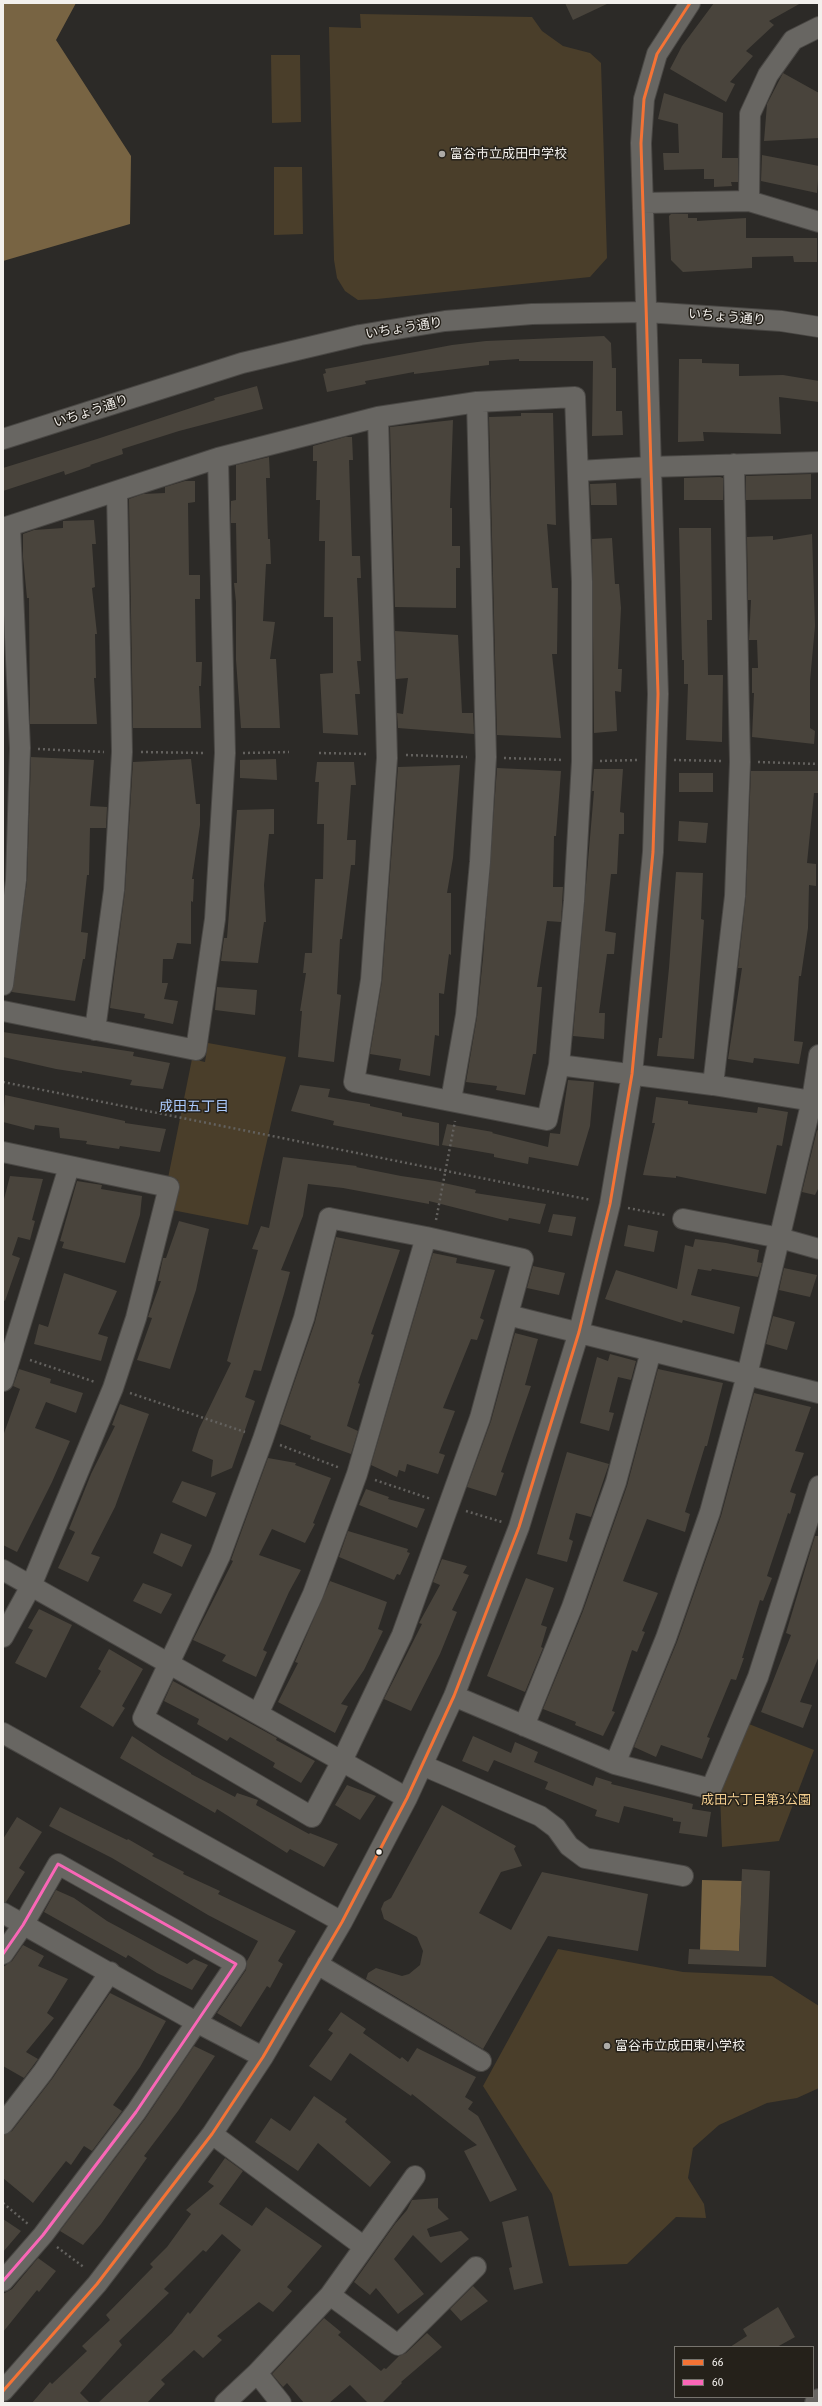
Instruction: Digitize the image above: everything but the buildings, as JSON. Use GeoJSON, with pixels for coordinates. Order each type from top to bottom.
{"type":"FeatureCollection","features":[{"type":"Feature","properties":{"kind":"street"},"geometry":{"type":"LineString","coordinates":[[3,2391],[106,2272],[212,2134],[262,2057],[342,1922],[407,1798],[454,1696],[519,1527],[579,1332],[610,1204],[632,1074],[650,896],[657,760],[658,694],[641,143],[644,99],[657,54],[690,3]]}},
{"type":"Feature","properties":{"kind":"street"},"geometry":{"type":"LineString","coordinates":[[749,201],[750,114],[768,75],[793,40],[819,28]]}},
{"type":"Feature","properties":{"kind":"street"},"geometry":{"type":"LineString","coordinates":[[643,203],[749,201],[819,222]]}},
{"type":"Feature","properties":{"kind":"street","name":"いちょう通り"},"geometry":{"type":"LineString","coordinates":[[3,439],[242,364],[360,335],[445,321],[532,314],[646,312],[773,321],[819,326]]}},
{"type":"Feature","properties":{"kind":"street"},"geometry":{"type":"LineString","coordinates":[[3,985],[16,880],[20,748],[6,527],[218,458],[378,417],[477,402],[575,397],[582,582],[582,761],[574,901],[559,1065],[547,1120],[354,1082],[371,980],[387,758],[378,417]]}},
{"type":"Feature","properties":{"kind":"street"},"geometry":{"type":"LineString","coordinates":[[455,1101],[466,1015],[480,862],[486,757],[477,402]]}},
{"type":"Feature","properties":{"kind":"street"},"geometry":{"type":"LineString","coordinates":[[3,1011],[196,1050],[215,919],[225,753],[218,458]]}},
{"type":"Feature","properties":{"kind":"street"},"geometry":{"type":"LineString","coordinates":[[578,471],[650,466],[819,462]]}},
{"type":"Feature","properties":{"kind":"street"},"geometry":{"type":"LineString","coordinates":[[713,1085],[736,896],[740,762],[734,464]]}},
{"type":"Feature","properties":{"kind":"street"},"geometry":{"type":"LineString","coordinates":[[95,1030],[114,890],[122,752],[117,492]]}},
{"type":"Feature","properties":{"kind":"street"},"geometry":{"type":"LineString","coordinates":[[615,1764],[666,1638],[707,1519],[748,1375],[780,1238],[815,1101],[819,1055]]}},
{"type":"Feature","properties":{"kind":"street"},"geometry":{"type":"LineString","coordinates":[[559,1065],[713,1085],[815,1101]]}},
{"type":"Feature","properties":{"kind":"street"},"geometry":{"type":"LineString","coordinates":[[3,1152],[169,1187],[136,1318],[113,1388],[31,1586],[3,1637]]}},
{"type":"Feature","properties":{"kind":"street"},"geometry":{"type":"LineString","coordinates":[[3,1381],[69,1167]]}},
{"type":"Feature","properties":{"kind":"street"},"geometry":{"type":"LineString","coordinates":[[329,1218],[429,1238],[523,1259],[480,1418],[402,1635],[342,1761],[312,1817],[143,1718],[220,1556],[264,1439],[304,1318],[329,1218]]}},
{"type":"Feature","properties":{"kind":"street"},"geometry":{"type":"LineString","coordinates":[[683,1219],[780,1238],[819,1249]]}},
{"type":"Feature","properties":{"kind":"street"},"geometry":{"type":"LineString","coordinates":[[259,1712],[313,1594],[357,1474],[429,1238]]}},
{"type":"Feature","properties":{"kind":"street"},"geometry":{"type":"LineString","coordinates":[[508,1315],[819,1393]]}},
{"type":"Feature","properties":{"kind":"street"},"geometry":{"type":"LineString","coordinates":[[524,1726],[572,1607],[616,1482],[651,1351]]}},
{"type":"Feature","properties":{"kind":"street"},"geometry":{"type":"LineString","coordinates":[[454,1696],[615,1764],[711,1789],[758,1677],[819,1486]]}},
{"type":"Feature","properties":{"kind":"street"},"geometry":{"type":"LineString","coordinates":[[3,1570],[259,1712],[407,1798]]}},
{"type":"Feature","properties":{"kind":"street"},"geometry":{"type":"LineString","coordinates":[[3,1733],[342,1922]]}},
{"type":"Feature","properties":{"kind":"street"},"geometry":{"type":"LineString","coordinates":[[422,1765],[540,1816],[556,1828],[569,1846],[585,1858],[683,1876]]}},
{"type":"Feature","properties":{"kind":"street"},"geometry":{"type":"LineString","coordinates":[[3,1954],[23,1925],[58,1864],[236,1964],[131,2118],[43,2235],[3,2281]]}},
{"type":"Feature","properties":{"kind":"street"},"geometry":{"type":"LineString","coordinates":[[3,1913],[110,1972],[196,2022],[262,2057]]}},
{"type":"Feature","properties":{"kind":"street"},"geometry":{"type":"LineString","coordinates":[[317,1964],[481,2061]]}},
{"type":"Feature","properties":{"kind":"street"},"geometry":{"type":"LineString","coordinates":[[3,2124],[43,2072],[110,1972]]}},
{"type":"Feature","properties":{"kind":"street"},"geometry":{"type":"LineString","coordinates":[[212,2134],[363,2246]]}},
{"type":"Feature","properties":{"kind":"street"},"geometry":{"type":"LineString","coordinates":[[225,2403],[257,2373],[330,2295],[363,2246],[415,2176]]}},
{"type":"Feature","properties":{"kind":"street"},"geometry":{"type":"LineString","coordinates":[[330,2295],[398,2345],[476,2267]]}},
{"type":"Feature","properties":{"kind":"street"},"geometry":{"type":"LineString","coordinates":[[257,2373],[281,2403]]}},
{"type":"Feature","properties":{"kind":"street"},"geometry":{"type":"LineString","coordinates":[[815,2403],[819,2399]]}},
{"type":"Feature","properties":{"kind":"path"},"geometry":{"type":"LineString","coordinates":[[20,748],[122,752],[289,752]]}},
{"type":"Feature","properties":{"kind":"path"},"geometry":{"type":"LineString","coordinates":[[3,1082],[593,1201]]}},
{"type":"Feature","properties":{"kind":"path"},"geometry":{"type":"LineString","coordinates":[[429,1238],[446,1172],[455,1101]]}},
{"type":"Feature","properties":{"kind":"path"},"geometry":{"type":"LineString","coordinates":[[624,1207],[683,1219]]}},
{"type":"Feature","properties":{"kind":"green space","name":"富谷市立成田中学校"},"geometry":{"type":"Polygon","coordinates":[[[360,14],[532,17],[542,31],[563,46],[590,53],[601,63],[607,258],[590,277],[377,299],[358,300],[345,291],[337,278],[334,260],[329,27],[361,28],[360,14]]]}},
{"type":"Feature","properties":{"kind":"green space"},"geometry":{"type":"Polygon","coordinates":[[[271,55],[300,55],[301,122],[272,123],[271,55]]]}},
{"type":"Feature","properties":{"kind":"green space"},"geometry":{"type":"Polygon","coordinates":[[[274,167],[302,167],[303,234],[274,235],[274,167]]]}},
{"type":"Feature","properties":{"kind":"green space"},"geometry":{"type":"Polygon","coordinates":[[[208,1043],[286,1057],[248,1225],[172,1210],[178,1180],[168,1178],[192,1059],[205,1062],[208,1043]]]}},
{"type":"Feature","properties":{"kind":"green space","name":"成田六丁目第3公園"},"geometry":{"type":"Polygon","coordinates":[[[749,1724],[814,1750],[779,1841],[722,1847],[720,1793],[749,1724]]]}},
{"type":"Feature","properties":{"kind":"green space"},"geometry":{"type":"Polygon","coordinates":[[[558,1949],[683,1972],[772,1976],[819,2006],[819,2088],[797,2098],[767,2103],[719,2125],[693,2148],[688,2178],[704,2204],[706,2218],[676,2217],[627,2264],[569,2266],[552,2194],[483,2086],[558,1949]]]}},
{"type":"Feature","properties":{"kind":"shaded area"},"geometry":{"type":"Polygon","coordinates":[[[3,3],[76,3],[56,40],[131,156],[130,224],[3,261],[3,3]]]}},
{"type":"Feature","properties":{"kind":"shaded area"},"geometry":{"type":"Polygon","coordinates":[[[702,1880],[742,1881],[739,1951],[700,1950],[702,1880]]]}},
{"type":"Feature","properties":{"kind":"transit line","name":"66"},"geometry":{"type":"LineString","coordinates":[[3,2391],[97,2284],[212,2134],[263,2057],[342,1922],[407,1798],[454,1696],[519,1527],[579,1332],[610,1204],[632,1074],[653,852],[658,694],[641,143],[644,99],[657,54],[690,3]]}},
{"type":"Feature","properties":{"kind":"transit line","name":"60"},"geometry":{"type":"LineString","coordinates":[[3,1954],[23,1925],[58,1864],[236,1964],[136,2112],[43,2235],[3,2281]]}},
{"type":"Feature","properties":{"kind":"place","name":"富谷市立成田中学校"},"geometry":{"type":"Point","coordinates":[442,154]}},
{"type":"Feature","properties":{"kind":"place","name":"富谷市立成田東小学校"},"geometry":{"type":"Point","coordinates":[607,2046]}},
{"type":"Feature","properties":{"kind":"district","name":"成田五丁目"},"geometry":{"type":"Point","coordinates":[194,1107]}}]}
